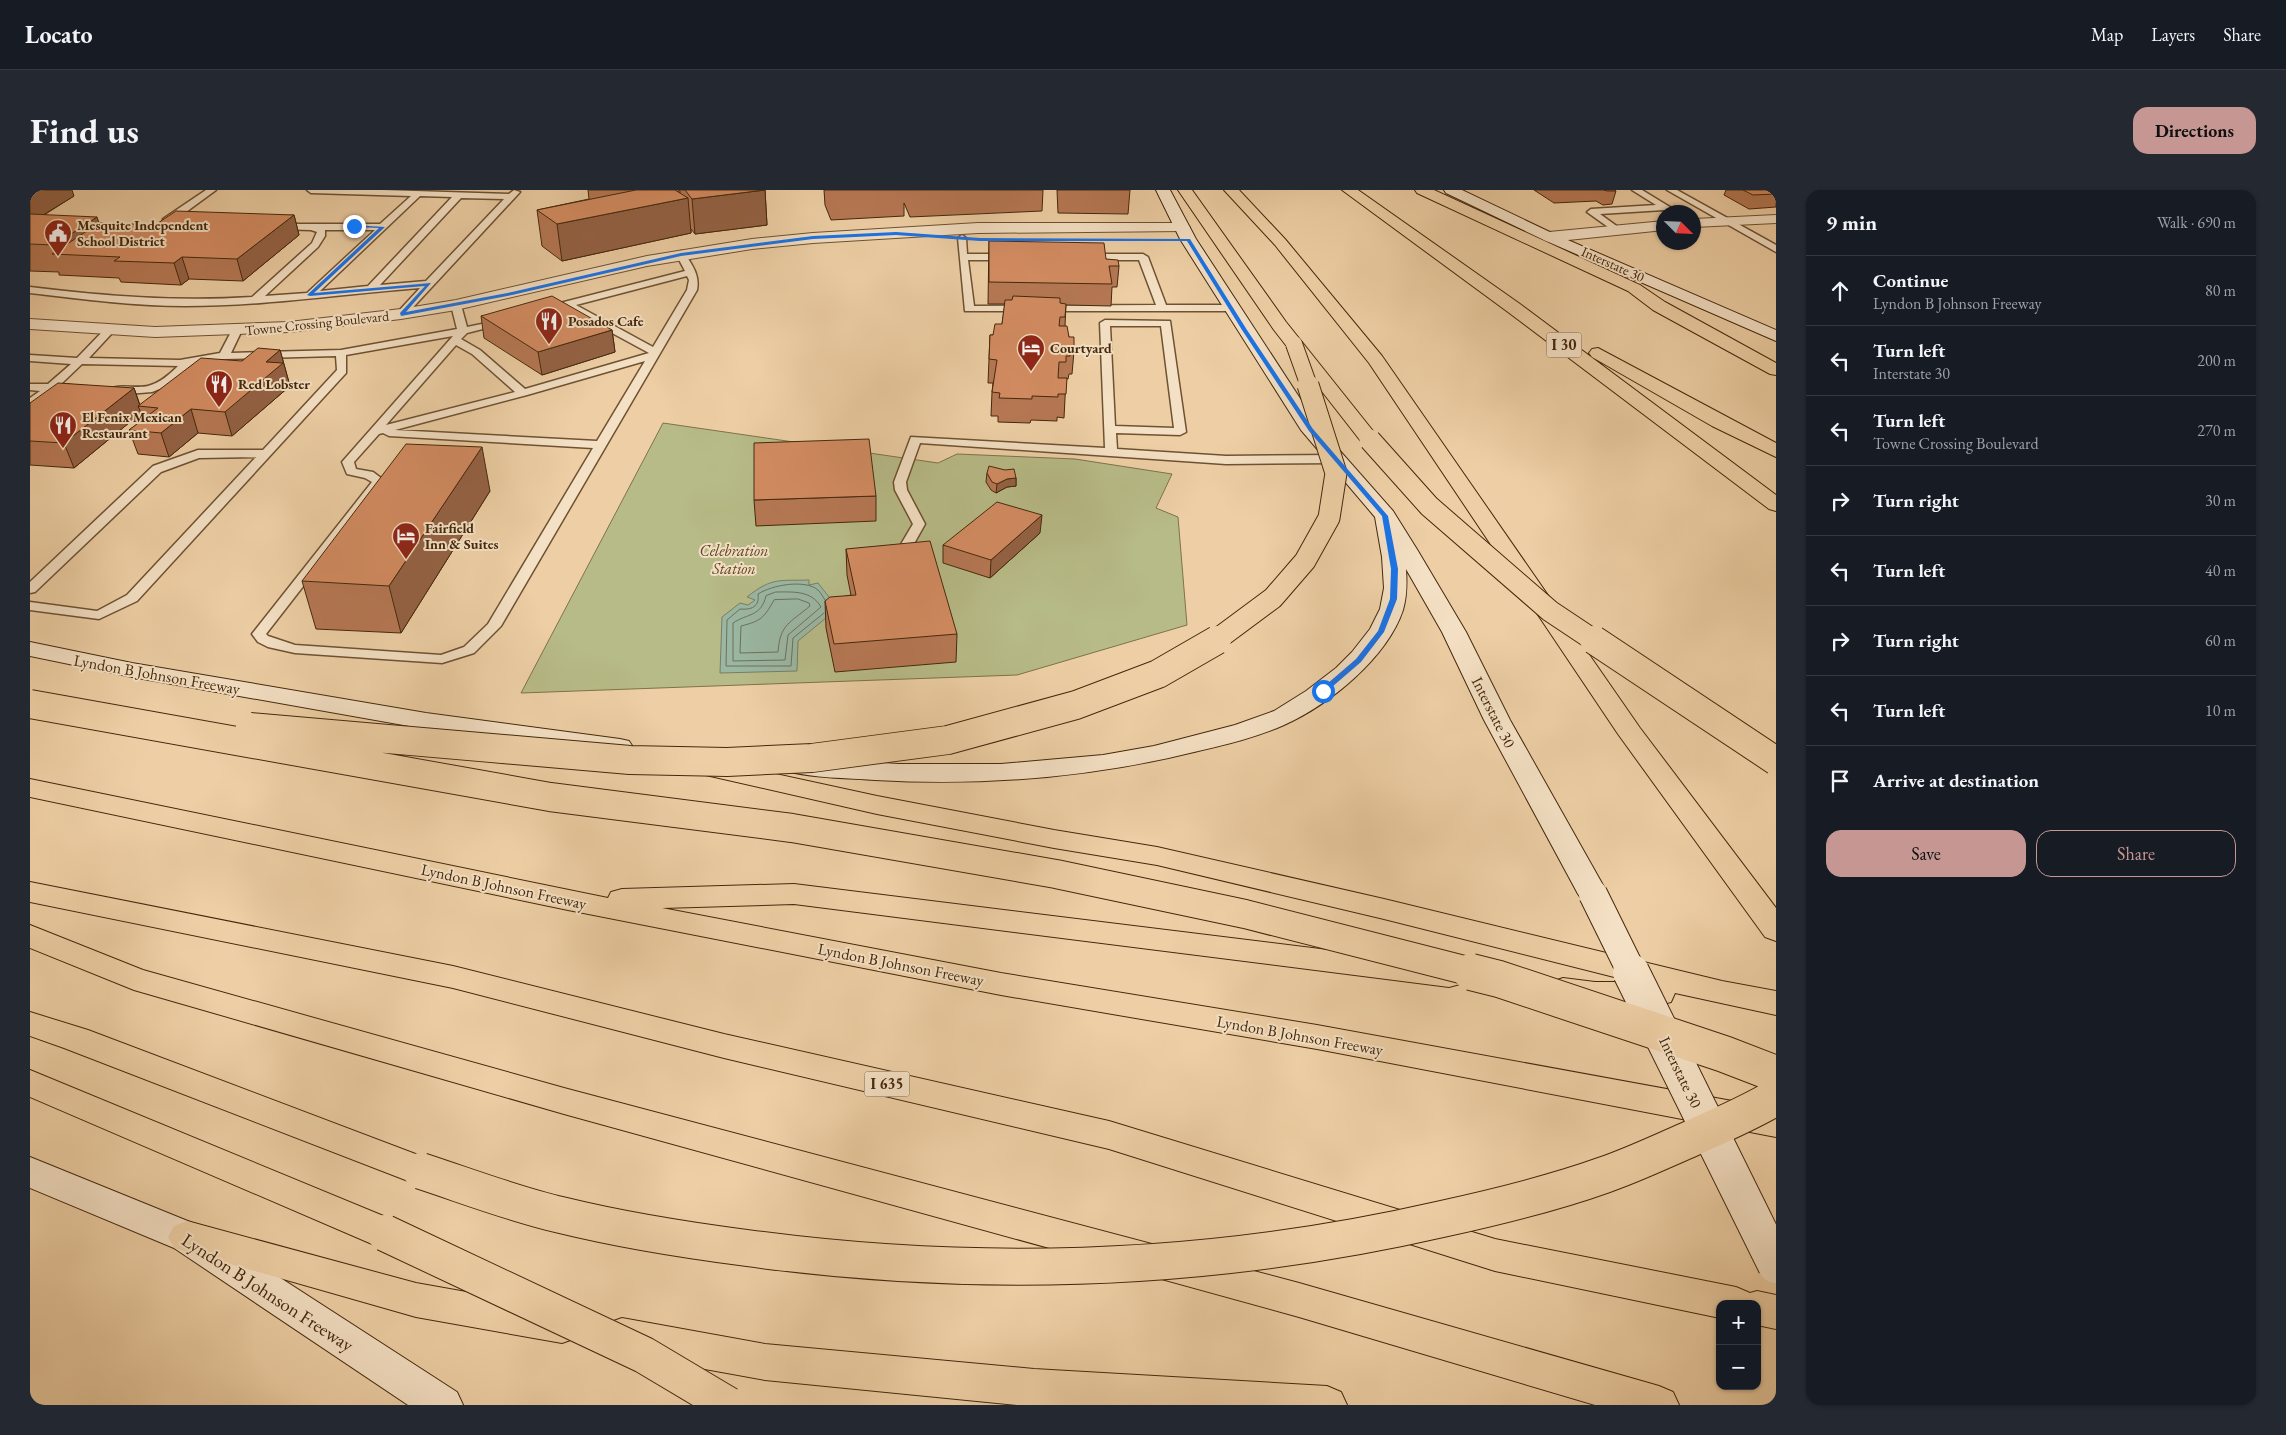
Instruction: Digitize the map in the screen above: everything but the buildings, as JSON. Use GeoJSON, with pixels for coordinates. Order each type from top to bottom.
{"type":"FeatureCollection","features":[{"type":"Feature","properties":{"kind":"highway"},"geometry":{"type":"LineString","coordinates":[[1185,190],[1294,344],[1382,453],[1429,506],[1550,611],[1776,761]]}},
{"type":"Feature","properties":{"kind":"highway"},"geometry":{"type":"LineString","coordinates":[[1231,190],[1280,242],[1376,360],[1631,734],[1776,930]]}},
{"type":"Feature","properties":{"kind":"highway","name":"I 30"},"geometry":{"type":"LineString","coordinates":[[1349,190],[1492,292],[1776,505]]}},
{"type":"Feature","properties":{"kind":"highway"},"geometry":{"type":"LineString","coordinates":[[1422,190],[1776,351]]}},
{"type":"Feature","properties":{"kind":"highway"},"geometry":{"type":"LineString","coordinates":[[1634,288],[1659,306],[1776,370]]}},
{"type":"Feature","properties":{"kind":"highway"},"geometry":{"type":"LineString","coordinates":[[1492,292],[1719,422],[1776,451]]}},
{"type":"Feature","properties":{"kind":"highway"},"geometry":{"type":"LineString","coordinates":[[77,712],[630,760],[727,762],[812,758],[948,740],[1076,705],[1158,674],[1220,638],[1273,598],[1305,562],[1329,518],[1336,474],[1326,436],[1294,344]]}},
{"type":"Feature","properties":{"kind":"highway"},"geometry":{"type":"LineString","coordinates":[[30,704],[550,797],[792,828],[915,848],[1056,874],[1245,914],[1500,979],[1724,1054],[1776,1074]]}},
{"type":"Feature","properties":{"kind":"highway"},"geometry":{"type":"LineString","coordinates":[[616,746],[877,805],[1054,839],[1157,856],[1384,909],[1722,993],[1776,1003]]}},
{"type":"Feature","properties":{"kind":"highway","name":"Lyndon B Johnson Freeway"},"geometry":{"type":"LineString","coordinates":[[30,788],[568,900],[1001,984],[1317,1038],[1776,1123]]}},
{"type":"Feature","properties":{"kind":"highway","name":"I 635"},"geometry":{"type":"LineString","coordinates":[[30,892],[453,977],[724,1046],[1109,1135],[1495,1255],[1716,1300]]}},
{"type":"Feature","properties":{"kind":"highway"},"geometry":{"type":"LineString","coordinates":[[568,900],[794,894],[1595,994],[1722,993]]}},
{"type":"Feature","properties":{"kind":"highway"},"geometry":{"type":"LineString","coordinates":[[30,936],[144,982],[564,1101],[1299,1300],[1659,1405]]}},
{"type":"Feature","properties":{"kind":"highway"},"geometry":{"type":"LineString","coordinates":[[30,1024],[85,1043],[421,1171],[579,1220],[778,1253],[898,1263],[1015,1268],[1100,1268],[1200,1262],[1312,1247],[1421,1226],[1542,1195],[1623,1168],[1732,1120],[1776,1097]]}},
{"type":"Feature","properties":{"kind":"highway"},"geometry":{"type":"LineString","coordinates":[[30,1083],[385,1233],[644,1355],[728,1405]]}},
{"type":"Feature","properties":{"kind":"highway"},"geometry":{"type":"LineString","coordinates":[[187,1237],[416,1300],[764,1362],[1034,1388],[1327,1405]]}},
{"type":"Feature","properties":{"kind":"highway"},"geometry":{"type":"LineString","coordinates":[[1761,1309],[1776,1312]]}},
{"type":"Feature","properties":{"kind":"main road","name":"Interstate 30"},"geometry":{"type":"LineString","coordinates":[[1162,190],[1231,308],[1311,430],[1385,516],[1408,550],[1454,632],[1497,720],[1593,894],[1776,1266]]}},
{"type":"Feature","properties":{"kind":"main road","name":"Interstate 30"},"geometry":{"type":"LineString","coordinates":[[1451,190],[1550,237],[1776,336]]}},
{"type":"Feature","properties":{"kind":"main road"},"geometry":{"type":"LineString","coordinates":[[1701,223],[1776,219]]}},
{"type":"Feature","properties":{"kind":"main road"},"geometry":{"type":"LineString","coordinates":[[1550,237],[1656,226]]}},
{"type":"Feature","properties":{"kind":"main road","name":"Towne Crossing Boulevard"},"geometry":{"type":"LineString","coordinates":[[30,324],[109,330],[237,330],[340,322],[456,305],[681,254],[813,238],[978,228],[1186,233]]}},
{"type":"Feature","properties":{"kind":"main road","name":"Towne Crossing Boulevard"},"geometry":{"type":"LineString","coordinates":[[896,234],[962,238],[1186,233]]}},
{"type":"Feature","properties":{"kind":"main road","name":"Lyndon B Johnson Freeway"},"geometry":{"type":"LineString","coordinates":[[30,649],[132,670],[426,721],[616,746],[836,769],[912,774],[984,774],[1054,769],[1123,760],[1181,748],[1236,733],[1281,716],[1323,691],[1358,661],[1381,631],[1394,599],[1395,569],[1385,516]]}},
{"type":"Feature","properties":{"kind":"main road","name":"Lyndon B Johnson Freeway"},"geometry":{"type":"LineString","coordinates":[[30,1172],[187,1237],[443,1405]]}},
{"type":"Feature","properties":{"kind":"lane"},"geometry":{"type":"LineString","coordinates":[[186,222],[166,221],[212,190]]}},
{"type":"Feature","properties":{"kind":"lane"},"geometry":{"type":"LineString","coordinates":[[311,190],[459,195],[514,194]]}},
{"type":"Feature","properties":{"kind":"lane"},"geometry":{"type":"LineString","coordinates":[[1636,190],[1662,205]]}},
{"type":"Feature","properties":{"kind":"lane"},"geometry":{"type":"LineString","coordinates":[[1671,190],[1776,249]]}},
{"type":"Feature","properties":{"kind":"lane"},"geometry":{"type":"LineString","coordinates":[[310,295],[418,194]]}},
{"type":"Feature","properties":{"kind":"lane"},"geometry":{"type":"LineString","coordinates":[[401,314],[514,194]]}},
{"type":"Feature","properties":{"kind":"lane"},"geometry":{"type":"LineString","coordinates":[[371,289],[459,195]]}},
{"type":"Feature","properties":{"kind":"lane"},"geometry":{"type":"LineString","coordinates":[[1615,229],[1591,212],[1656,208]]}},
{"type":"Feature","properties":{"kind":"lane"},"geometry":{"type":"LineString","coordinates":[[264,225],[382,227]]}},
{"type":"Feature","properties":{"kind":"lane"},"geometry":{"type":"LineString","coordinates":[[255,300],[315,245],[321,236],[321,231],[313,227]]}},
{"type":"Feature","properties":{"kind":"lane"},"geometry":{"type":"LineString","coordinates":[[962,238],[962,257],[969,309],[1162,310],[1231,308]]}},
{"type":"Feature","properties":{"kind":"lane"},"geometry":{"type":"LineString","coordinates":[[459,336],[348,462],[351,471],[369,475],[379,481],[259,634],[263,639],[295,649],[442,659],[470,650],[494,626],[692,290],[694,280],[681,254]]}},
{"type":"Feature","properties":{"kind":"lane"},"geometry":{"type":"LineString","coordinates":[[962,257],[1019,257]]}},
{"type":"Feature","properties":{"kind":"lane"},"geometry":{"type":"LineString","coordinates":[[1076,257],[1143,257],[1162,310]]}},
{"type":"Feature","properties":{"kind":"lane"},"geometry":{"type":"LineString","coordinates":[[534,313],[691,272]]}},
{"type":"Feature","properties":{"kind":"lane"},"geometry":{"type":"LineString","coordinates":[[30,290],[128,301],[186,303],[255,300],[430,284]]}},
{"type":"Feature","properties":{"kind":"lane"},"geometry":{"type":"LineString","coordinates":[[567,304],[654,354]]}},
{"type":"Feature","properties":{"kind":"lane"},"geometry":{"type":"LineString","coordinates":[[456,305],[459,336],[523,393]]}},
{"type":"Feature","properties":{"kind":"lane"},"geometry":{"type":"LineString","coordinates":[[30,358],[78,361],[189,362],[224,356],[341,353],[459,336],[516,318]]}},
{"type":"Feature","properties":{"kind":"lane"},"geometry":{"type":"LineString","coordinates":[[1110,429],[1180,432],[1166,323],[1105,323],[1111,452]]}},
{"type":"Feature","properties":{"kind":"lane"},"geometry":{"type":"LineString","coordinates":[[30,404],[51,387],[109,330]]}},
{"type":"Feature","properties":{"kind":"lane"},"geometry":{"type":"LineString","coordinates":[[224,356],[237,330]]}},
{"type":"Feature","properties":{"kind":"lane"},"geometry":{"type":"LineString","coordinates":[[30,606],[98,615],[132,598],[342,371],[341,353]]}},
{"type":"Feature","properties":{"kind":"lane"},"geometry":{"type":"LineString","coordinates":[[374,432],[523,393],[654,354]]}},
{"type":"Feature","properties":{"kind":"lane"},"geometry":{"type":"LineString","coordinates":[[30,387],[134,391],[157,388],[166,383],[189,362]]}},
{"type":"Feature","properties":{"kind":"lane"},"geometry":{"type":"LineString","coordinates":[[374,432],[599,445]]}},
{"type":"Feature","properties":{"kind":"lane"},"geometry":{"type":"LineString","coordinates":[[906,546],[919,524],[901,490],[900,482],[915,439],[1226,460],[1336,459]]}},
{"type":"Feature","properties":{"kind":"lane"},"geometry":{"type":"LineString","coordinates":[[30,589],[158,469],[198,454],[266,453]]}},
{"type":"Feature","properties":{"kind":"green space","name":"Celebration Station"},"geometry":{"type":"Polygon","coordinates":[[[663,423],[938,463],[957,454],[1075,459],[1172,474],[1156,508],[1178,517],[1187,625],[1017,675],[521,693],[663,423]]]}},
{"type":"Feature","properties":{"kind":"water"},"geometry":{"type":"Polygon","coordinates":[[[809,580],[809,585],[818,583],[833,602],[832,613],[798,641],[797,671],[720,673],[722,617],[740,603],[748,605],[755,600],[747,597],[770,583],[776,581],[809,580]]]}},
{"type":"Feature","properties":{"kind":"place","name":"Mesquite Independent School District"},"geometry":{"type":"Point","coordinates":[58,257]}},
{"type":"Feature","properties":{"kind":"place","name":"Posados Cafe"},"geometry":{"type":"Point","coordinates":[549,345]}},
{"type":"Feature","properties":{"kind":"place","name":"Courtyard"},"geometry":{"type":"Point","coordinates":[1031,372]}},
{"type":"Feature","properties":{"kind":"place","name":"Red Lobster"},"geometry":{"type":"Point","coordinates":[219,408]}},
{"type":"Feature","properties":{"kind":"place","name":"El Fenix Mexican Restaurant"},"geometry":{"type":"Point","coordinates":[63,449]}},
{"type":"Feature","properties":{"kind":"place","name":"Fairfield Inn & Suites"},"geometry":{"type":"Point","coordinates":[406,560]}},
{"type":"Feature","properties":{"kind":"route"},"geometry":{"type":"LineString","coordinates":[[354,226],[382,227],[310,295],[430,284],[401,314],[512,294],[681,254],[813,238],[896,234],[980,239],[1188,240],[1244,330],[1311,430],[1385,516],[1395,569],[1394,599],[1381,631],[1358,661],[1323,691]]}}]}
